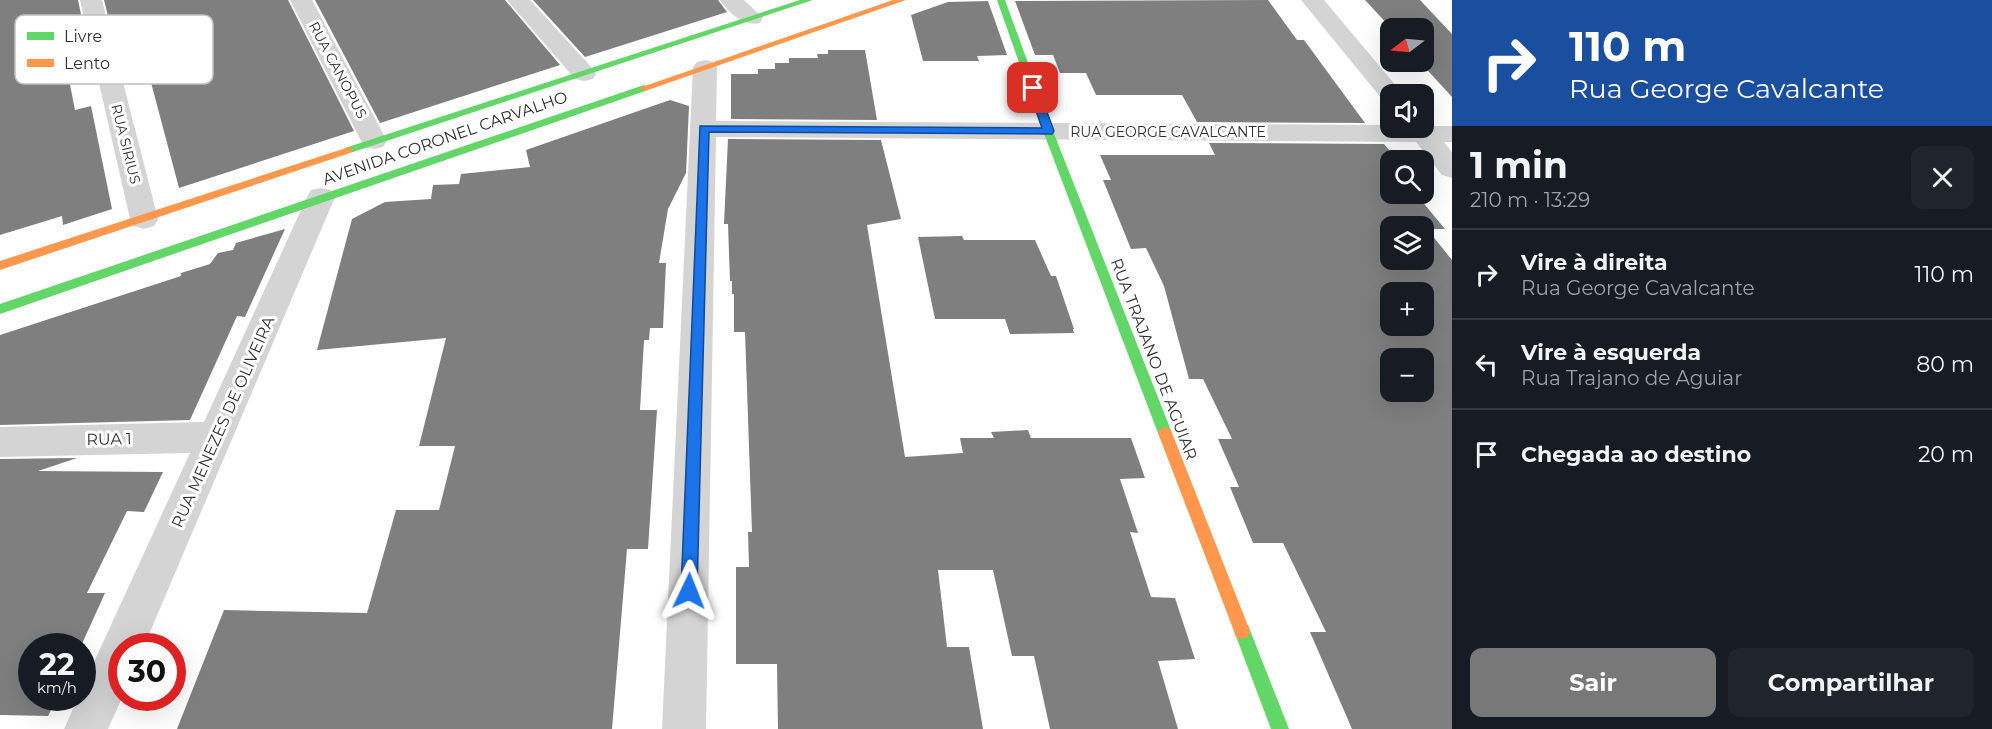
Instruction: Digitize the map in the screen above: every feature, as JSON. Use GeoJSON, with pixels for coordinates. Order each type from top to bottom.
{"type":"FeatureCollection","features":[{"type":"Feature","properties":{"kind":"main road","name":"AVENIDA CORONEL CARVALHO"},"geometry":{"type":"LineString","coordinates":[[0,266],[374,141],[809,0]]}},
{"type":"Feature","properties":{"kind":"main road","name":"AVENIDA CORONEL CARVALHO"},"geometry":{"type":"LineString","coordinates":[[0,309],[321,197],[902,0]]}},
{"type":"Feature","properties":{"kind":"main road","name":"RUA TRAJANO DE AGUIAR"},"geometry":{"type":"LineString","coordinates":[[1002,0],[1048,131],[1280,729]]}},
{"type":"Feature","properties":{"kind":"street","name":"RUA SIRIUS"},"geometry":{"type":"LineString","coordinates":[[91,0],[95,15]]}},
{"type":"Feature","properties":{"kind":"street","name":"RUA CANOPUS"},"geometry":{"type":"LineString","coordinates":[[301,0],[374,141]]}},
{"type":"Feature","properties":{"kind":"street"},"geometry":{"type":"LineString","coordinates":[[518,0],[584,74]]}},
{"type":"Feature","properties":{"kind":"street"},"geometry":{"type":"LineString","coordinates":[[731,0],[752,18]]}},
{"type":"Feature","properties":{"kind":"street"},"geometry":{"type":"LineString","coordinates":[[1312,0],[1383,84]]}},
{"type":"Feature","properties":{"kind":"street"},"geometry":{"type":"LineString","coordinates":[[684,729],[705,67]]}},
{"type":"Feature","properties":{"kind":"street","name":"RUA SIRIUS"},"geometry":{"type":"LineString","coordinates":[[111,84],[144,219]]}},
{"type":"Feature","properties":{"kind":"street","name":"RUA GEORGE CAVALCANTE"},"geometry":{"type":"LineString","coordinates":[[704,129],[1380,131]]}},
{"type":"Feature","properties":{"kind":"street","name":"RUA GEORGE CAVALCANTE"},"geometry":{"type":"LineString","coordinates":[[1434,132],[1452,134]]}},
{"type":"Feature","properties":{"kind":"street"},"geometry":{"type":"LineString","coordinates":[[1427,138],[1452,169]]}},
{"type":"Feature","properties":{"kind":"street","name":"RUA MENEZES DE OLIVEIRA"},"geometry":{"type":"LineString","coordinates":[[129,633],[321,197]]}},
{"type":"Feature","properties":{"kind":"street","name":"RUA 1"},"geometry":{"type":"LineString","coordinates":[[0,442],[217,437]]}},
{"type":"Feature","properties":{"kind":"street","name":"RUA MENEZES DE OLIVEIRA"},"geometry":{"type":"LineString","coordinates":[[86,729],[108,680]]}},
{"type":"Feature","properties":{"kind":"building"},"geometry":{"type":"Polygon","coordinates":[[[0,0],[78,0],[81,15],[15,15],[15,84],[70,84],[75,110],[91,106],[112,209],[63,225],[62,216],[0,235],[0,0]]]}},
{"type":"Feature","properties":{"kind":"building"},"geometry":{"type":"Polygon","coordinates":[[[104,0],[288,0],[354,131],[179,188],[151,84],[213,84],[213,15],[108,15],[104,0]]]}},
{"type":"Feature","properties":{"kind":"building"},"geometry":{"type":"Polygon","coordinates":[[[315,0],[505,0],[560,65],[380,123],[315,0]]]}},
{"type":"Feature","properties":{"kind":"building"},"geometry":{"type":"Polygon","coordinates":[[[533,0],[718,0],[727,12],[585,57],[533,0]]]}},
{"type":"Feature","properties":{"kind":"building"},"geometry":{"type":"Polygon","coordinates":[[[1268,0],[1297,40],[1304,40],[1365,123],[1197,122],[1182,95],[1096,95],[1086,73],[1060,73],[1053,55],[1035,55],[1015,1],[1268,0]]]}},
{"type":"Feature","properties":{"kind":"building"},"geometry":{"type":"Polygon","coordinates":[[[1365,0],[1420,0],[1452,34],[1452,97],[1429,72],[1434,72],[1434,18],[1382,18],[1365,0]]]}},
{"type":"Feature","properties":{"kind":"building"},"geometry":{"type":"Polygon","coordinates":[[[988,1],[1007,55],[977,56],[979,61],[923,61],[911,15],[948,2],[988,1]]]}},
{"type":"Feature","properties":{"kind":"building"},"geometry":{"type":"Polygon","coordinates":[[[828,50],[865,50],[877,120],[731,119],[731,74],[758,74],[758,69],[775,69],[775,63],[789,63],[789,58],[818,58],[817,54],[828,54],[828,50]]]}},
{"type":"Feature","properties":{"kind":"building"},"geometry":{"type":"Polygon","coordinates":[[[670,100],[689,106],[686,173],[668,209],[659,263],[666,263],[663,328],[650,328],[649,340],[644,340],[640,410],[657,410],[648,549],[627,549],[612,729],[177,729],[224,610],[367,613],[396,510],[439,510],[455,446],[419,446],[446,338],[317,350],[352,219],[385,202],[431,199],[433,185],[459,184],[461,174],[530,167],[526,150],[670,100]]]}},
{"type":"Feature","properties":{"kind":"building"},"geometry":{"type":"Polygon","coordinates":[[[728,139],[881,140],[901,219],[867,225],[905,457],[963,453],[960,438],[994,438],[991,432],[1028,430],[1031,438],[1131,438],[1145,478],[1120,479],[1138,533],[1130,532],[1151,597],[1175,598],[1195,659],[1158,661],[1178,729],[1050,729],[1034,656],[1012,656],[993,570],[938,570],[947,647],[969,647],[983,729],[778,729],[777,664],[736,664],[736,567],[749,567],[748,532],[752,532],[745,332],[734,332],[734,294],[732,294],[732,281],[730,281],[728,224],[724,224],[728,139]]]}},
{"type":"Feature","properties":{"kind":"building"},"geometry":{"type":"Polygon","coordinates":[[[1209,143],[1384,144],[1389,150],[1380,150],[1380,204],[1424,204],[1445,229],[1434,229],[1434,216],[1380,216],[1380,270],[1434,270],[1434,238],[1452,260],[1452,729],[1352,729],[1310,632],[1326,632],[1283,543],[1253,543],[1230,487],[1239,487],[1218,439],[1232,439],[1203,379],[1189,379],[1164,286],[1146,248],[1131,249],[1103,180],[1111,180],[1100,155],[1215,155],[1209,143]]]}},
{"type":"Feature","properties":{"kind":"building"},"geometry":{"type":"Polygon","coordinates":[[[285,229],[245,317],[237,316],[190,420],[0,425],[0,335],[181,276],[181,273],[210,264],[218,253],[233,250],[236,243],[285,229]]]}},
{"type":"Feature","properties":{"kind":"building"},"geometry":{"type":"Polygon","coordinates":[[[962,236],[964,240],[1035,240],[1051,276],[1056,276],[1074,333],[1010,334],[1005,319],[935,319],[918,237],[962,236]]]}},
{"type":"Feature","properties":{"kind":"building"},"geometry":{"type":"Polygon","coordinates":[[[77,458],[38,471],[163,472],[144,512],[127,511],[87,593],[105,593],[87,633],[18,633],[18,711],[50,711],[48,716],[0,715],[0,459],[77,458]]]}},
{"type":"Feature","properties":{"kind":"traffic: fast"},"geometry":{"type":"LineString","coordinates":[[349,150],[809,0]]}},
{"type":"Feature","properties":{"kind":"traffic: fast"},"geometry":{"type":"LineString","coordinates":[[1001,0],[1048,131],[1165,433]]}},
{"type":"Feature","properties":{"kind":"traffic: fast"},"geometry":{"type":"LineString","coordinates":[[0,309],[644,88]]}},
{"type":"Feature","properties":{"kind":"traffic: fast"},"geometry":{"type":"LineString","coordinates":[[1242,631],[1280,729]]}},
{"type":"Feature","properties":{"kind":"traffic: slow"},"geometry":{"type":"LineString","coordinates":[[644,88],[902,0]]}},
{"type":"Feature","properties":{"kind":"traffic: slow"},"geometry":{"type":"LineString","coordinates":[[0,266],[349,150]]}},
{"type":"Feature","properties":{"kind":"traffic: slow"},"geometry":{"type":"LineString","coordinates":[[1165,433],[1242,631]]}},
{"type":"Feature","properties":{"kind":"route"},"geometry":{"type":"LineString","coordinates":[[689,591],[704,129],[1048,131],[1033,88]]}}]}
